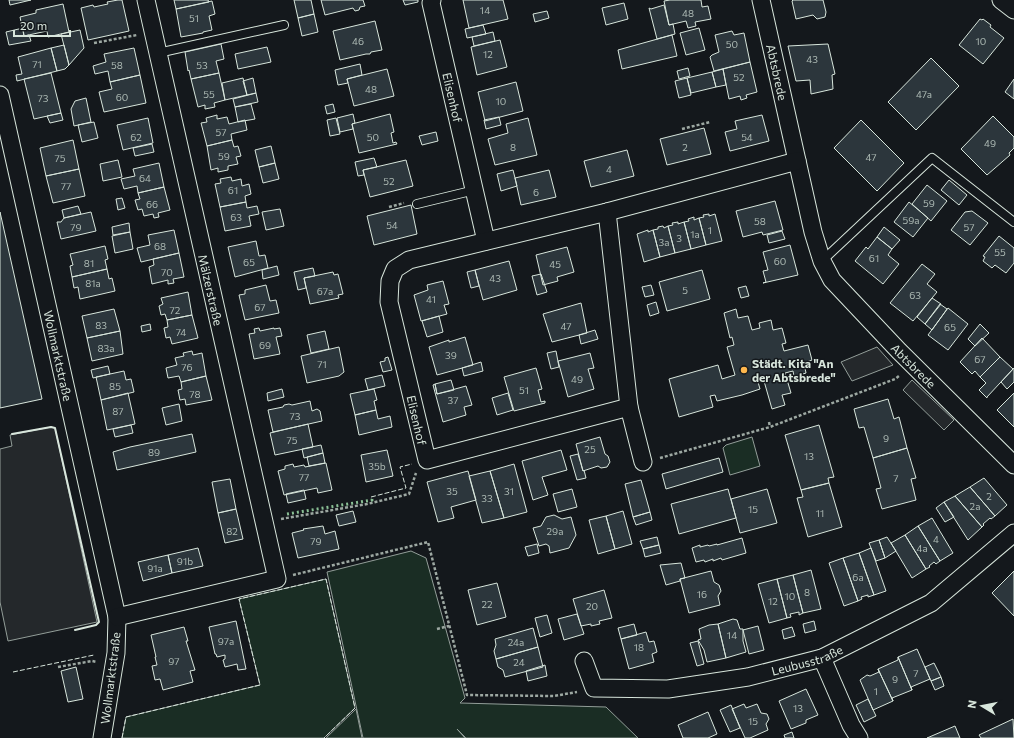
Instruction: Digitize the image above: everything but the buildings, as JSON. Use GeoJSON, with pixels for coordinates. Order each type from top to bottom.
{"type":"FeatureCollection","features":[{"type":"Feature","properties":{"kind":"street","name":"Mälzerstraße"},"geometry":{"type":"LineString","coordinates":[[146,0],[277,579]]}},
{"type":"Feature","properties":{"kind":"street","name":"Elisenhof"},"geometry":{"type":"LineString","coordinates":[[432,0],[431,3],[486,241]]}},
{"type":"Feature","properties":{"kind":"street","name":"Abtsbrede"},"geometry":{"type":"LineString","coordinates":[[761,0],[813,232],[822,261],[832,280],[899,352],[913,364],[1014,465]]}},
{"type":"Feature","properties":{"kind":"street"},"geometry":{"type":"LineString","coordinates":[[1001,0],[1014,10]]}},
{"type":"Feature","properties":{"kind":"street","name":"Wollmarktstraße"},"geometry":{"type":"LineString","coordinates":[[0,95],[117,617],[116,653],[102,738]]}},
{"type":"Feature","properties":{"kind":"street","name":"Elisenhof"},"geometry":{"type":"LineString","coordinates":[[629,407],[427,460],[389,302],[390,281],[395,269],[409,260],[607,212],[797,161]]}},
{"type":"Feature","properties":{"kind":"street"},"geometry":{"type":"LineString","coordinates":[[607,212],[629,407],[643,462]]}},
{"type":"Feature","properties":{"kind":"street","name":"Leubusstraße"},"geometry":{"type":"LineString","coordinates":[[594,688],[668,689],[748,678],[822,658],[931,603],[1014,534]]}},
{"type":"Feature","properties":{"kind":"street","name":"Wollmarktstraße"},"geometry":{"type":"LineString","coordinates":[[117,617],[277,579]]}},
{"type":"Feature","properties":{"kind":"street"},"geometry":{"type":"LineString","coordinates":[[822,658],[851,725],[859,738]]}},
{"type":"Feature","properties":{"kind":"street"},"geometry":{"type":"LineString","coordinates":[[584,661],[594,688]]}},
{"type":"Feature","properties":{"kind":"lane"},"geometry":{"type":"LineString","coordinates":[[158,53],[284,24]]}},
{"type":"Feature","properties":{"kind":"lane"},"geometry":{"type":"LineString","coordinates":[[822,261],[932,158],[1014,222]]}},
{"type":"Feature","properties":{"kind":"lane"},"geometry":{"type":"LineString","coordinates":[[417,204],[475,190]]}},
{"type":"Feature","properties":{"kind":"path"},"geometry":{"type":"LineString","coordinates":[[94,43],[153,32]]}},
{"type":"Feature","properties":{"kind":"path"},"geometry":{"type":"LineString","coordinates":[[682,129],[710,122]]}},
{"type":"Feature","properties":{"kind":"path"},"geometry":{"type":"LineString","coordinates":[[643,462],[770,427],[895,379],[913,364]]}},
{"type":"Feature","properties":{"kind":"path"},"geometry":{"type":"LineString","coordinates":[[769,422],[770,427]]}},
{"type":"Feature","properties":{"kind":"path"},"geometry":{"type":"LineString","coordinates":[[264,522],[368,504],[409,494],[414,474],[427,460]]}},
{"type":"Feature","properties":{"kind":"path"},"geometry":{"type":"LineString","coordinates":[[277,579],[428,542],[467,695],[554,696],[594,688]]}},
{"type":"Feature","properties":{"kind":"path"},"geometry":{"type":"LineString","coordinates":[[437,629],[449,626]]}},
{"type":"Feature","properties":{"kind":"path"},"geometry":{"type":"LineString","coordinates":[[58,667],[92,661]]}},
{"type":"Feature","properties":{"kind":"green space"},"geometry":{"type":"Polygon","coordinates":[[[752,437],[760,466],[730,475],[723,448],[726,445],[752,437]]]}},
{"type":"Feature","properties":{"kind":"green space"},"geometry":{"type":"Polygon","coordinates":[[[411,551],[426,558],[465,698],[460,703],[606,707],[638,738],[466,738],[457,729],[465,738],[363,738],[327,572],[411,551]]]}},
{"type":"Feature","properties":{"kind":"green space"},"geometry":{"type":"Polygon","coordinates":[[[326,579],[355,708],[324,738],[122,738],[126,717],[260,685],[239,599],[326,579]]]}},
{"type":"Feature","properties":{"kind":"green space"},"geometry":{"type":"Polygon","coordinates":[[[356,709],[362,738],[326,738],[356,709]]]}},
{"type":"Feature","properties":{"kind":"shaded area"},"geometry":{"type":"Polygon","coordinates":[[[877,347],[893,365],[852,381],[841,362],[877,347]]]}},
{"type":"Feature","properties":{"kind":"shaded area"},"geometry":{"type":"Polygon","coordinates":[[[912,380],[954,420],[944,430],[903,390],[912,380]]]}},
{"type":"Feature","properties":{"kind":"shaded area"},"geometry":{"type":"Polygon","coordinates":[[[51,427],[55,428],[97,622],[8,641],[0,602],[0,449],[12,446],[10,435],[51,427]]]}},
{"type":"Feature","properties":{"kind":"hedge"},"geometry":{"type":"LineString","coordinates":[[287,514],[372,500],[371,497]]}},
{"type":"Feature","properties":{"kind":"fence"},"geometry":{"type":"LineString","coordinates":[[371,497],[406,488],[400,467],[412,464]]}},
{"type":"Feature","properties":{"kind":"fence"},"geometry":{"type":"LineString","coordinates":[[122,738],[126,717],[260,685],[239,599],[326,579],[355,708],[324,738]]}},
{"type":"Feature","properties":{"kind":"fence"},"geometry":{"type":"LineString","coordinates":[[13,672],[94,655]]}},
{"type":"Feature","properties":{"kind":"wall"},"geometry":{"type":"LineString","coordinates":[[12,434],[51,427],[55,428],[99,622],[96,625],[75,630]]}},
{"type":"Feature","properties":{"kind":"place","name":"Städt. Kita \"An der Abtsbrede\""},"geometry":{"type":"Point","coordinates":[744,370]}}]}
